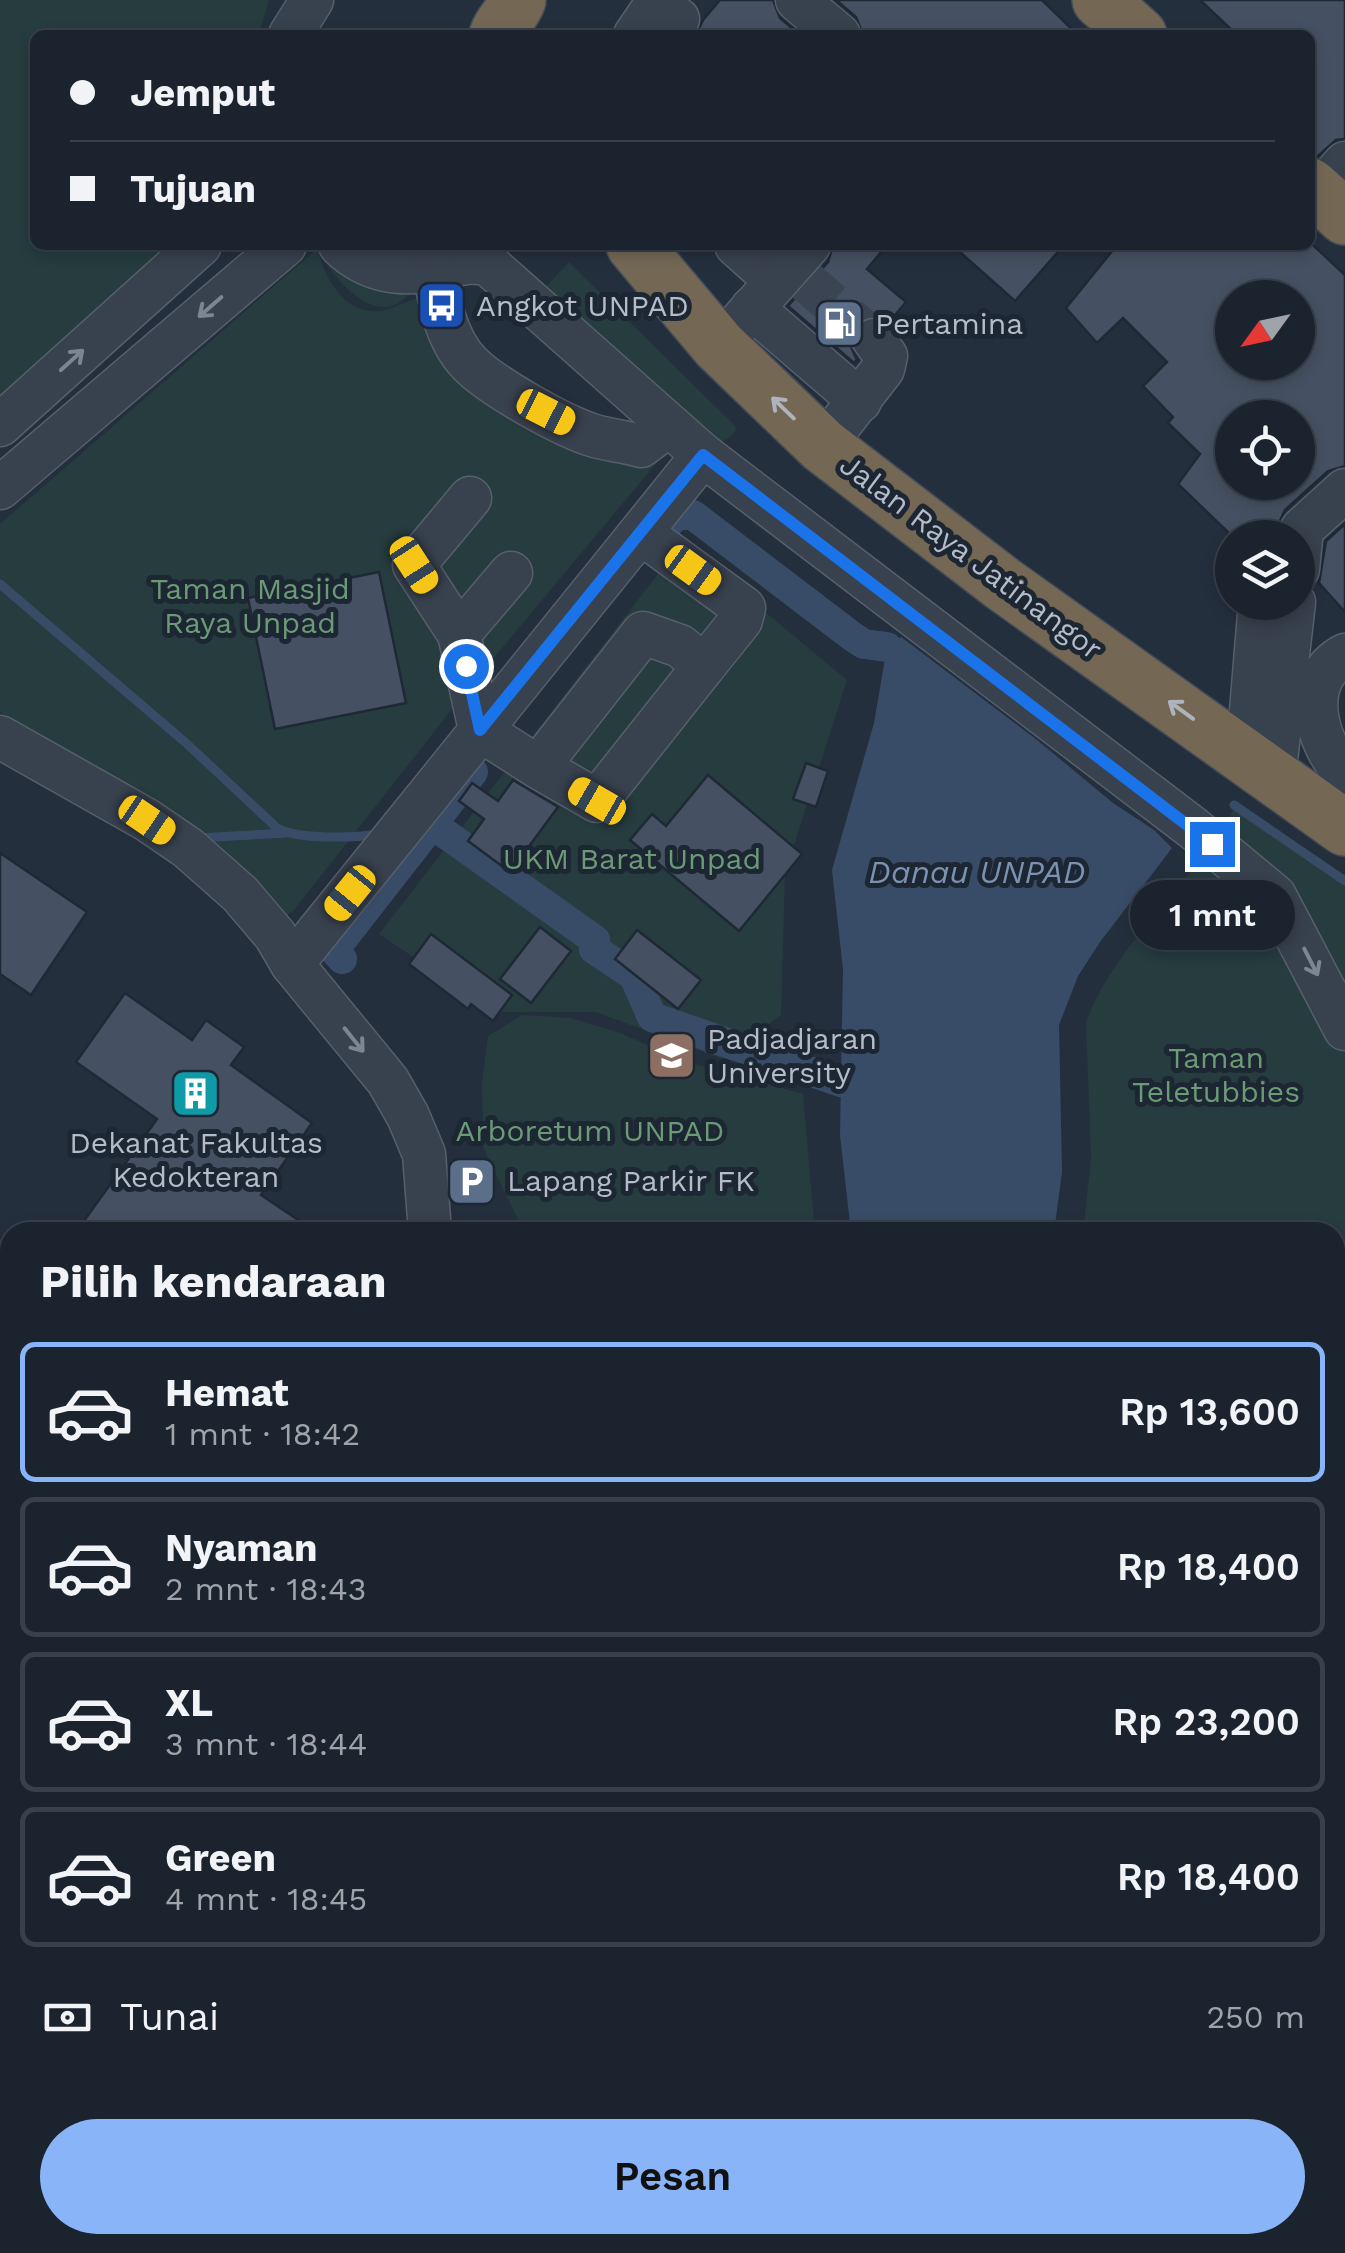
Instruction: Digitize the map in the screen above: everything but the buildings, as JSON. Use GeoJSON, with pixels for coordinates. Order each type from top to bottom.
{"type":"FeatureCollection","features":[{"type":"Feature","properties":{"kind":"highway"},"geometry":{"type":"LineString","coordinates":[[1100,0],[1133,30]]}},
{"type":"Feature","properties":{"kind":"highway","name":"Jalan Raya Jatinangor"},"geometry":{"type":"LineString","coordinates":[[651,250],[774,287],[823,446],[1003,584],[1345,828]]}},
{"type":"Feature","properties":{"kind":"street"},"geometry":{"type":"LineString","coordinates":[[293,30],[312,0]]}},
{"type":"Feature","properties":{"kind":"street"},"geometry":{"type":"LineString","coordinates":[[797,0],[833,30]]}},
{"type":"Feature","properties":{"kind":"street"},"geometry":{"type":"LineString","coordinates":[[638,30],[650,13],[663,10],[678,19]]}},
{"type":"Feature","properties":{"kind":"street"},"geometry":{"type":"LineString","coordinates":[[0,426],[194,250]]}},
{"type":"Feature","properties":{"kind":"street"},"geometry":{"type":"LineString","coordinates":[[0,488],[279,250]]}},
{"type":"Feature","properties":{"kind":"street"},"geometry":{"type":"LineString","coordinates":[[347,250],[373,268],[405,272],[474,260],[489,265],[703,455],[1194,828],[1275,896],[1345,1029]]}},
{"type":"Feature","properties":{"kind":"street"},"geometry":{"type":"LineString","coordinates":[[741,250],[774,287],[860,401]]}},
{"type":"Feature","properties":{"kind":"street"},"geometry":{"type":"LineString","coordinates":[[434,270],[440,306],[468,362],[514,396],[592,436],[641,446],[668,426]]}},
{"type":"Feature","properties":{"kind":"street"},"geometry":{"type":"LineString","coordinates":[[823,446],[884,369],[886,356],[874,340]]}},
{"type":"Feature","properties":{"kind":"street"},"geometry":{"type":"LineString","coordinates":[[292,964],[703,455]]}},
{"type":"Feature","properties":{"kind":"street"},"geometry":{"type":"LineString","coordinates":[[1311,520],[1345,490]]}},
{"type":"Feature","properties":{"kind":"street"},"geometry":{"type":"LineString","coordinates":[[470,498],[414,565],[459,634],[480,730],[597,801],[741,620],[744,608],[641,533]]}},
{"type":"Feature","properties":{"kind":"street"},"geometry":{"type":"LineString","coordinates":[[459,634],[511,573]]}},
{"type":"Feature","properties":{"kind":"street"},"geometry":{"type":"LineString","coordinates":[[1260,620],[1260,768]]}},
{"type":"Feature","properties":{"kind":"street"},"geometry":{"type":"LineString","coordinates":[[1260,768],[1290,620]]}},
{"type":"Feature","properties":{"kind":"street"},"geometry":{"type":"LineString","coordinates":[[538,767],[643,633],[680,646],[704,666]]}},
{"type":"Feature","properties":{"kind":"street"},"geometry":{"type":"LineString","coordinates":[[1345,654],[1324,672],[1316,690],[1318,728],[1333,761],[1345,773]]}},
{"type":"Feature","properties":{"kind":"street"},"geometry":{"type":"LineString","coordinates":[[0,737],[147,820],[188,848],[240,894],[388,1081],[424,1154],[429,1222]]}},
{"type":"Feature","properties":{"kind":"green space"},"geometry":{"type":"Polygon","coordinates":[[[0,0],[269,0],[260,30],[30,30],[30,250],[173,250],[0,396],[0,0]]]}},
{"type":"Feature","properties":{"kind":"green space","name":"Taman Masjid Raya Unpad"},"geometry":{"type":"Polygon","coordinates":[[[316,250],[326,274],[350,304],[374,311],[426,298],[432,339],[664,454],[467,690],[287,915],[277,914],[98,778],[0,712],[0,524],[316,250]]]}},
{"type":"Feature","properties":{"kind":"green space"},"geometry":{"type":"Polygon","coordinates":[[[341,250],[427,250],[421,273],[406,297],[382,307],[356,296],[326,262],[341,250]]]}},
{"type":"Feature","properties":{"kind":"green space"},"geometry":{"type":"Polygon","coordinates":[[[569,262],[732,423],[736,429],[730,437],[704,443],[544,289],[569,262]]]}},
{"type":"Feature","properties":{"kind":"green space","name":"UKM Barat Unpad"},"geometry":{"type":"Polygon","coordinates":[[[682,543],[847,680],[785,873],[781,1015],[722,1059],[596,1012],[495,1012],[379,934],[682,543]]]}},
{"type":"Feature","properties":{"kind":"green space"},"geometry":{"type":"Polygon","coordinates":[[[1235,805],[1323,860],[1345,879],[1345,999],[1219,839],[1235,805]]]}},
{"type":"Feature","properties":{"kind":"green space","name":"Taman Teletubbies"},"geometry":{"type":"Polygon","coordinates":[[[1210,848],[1239,871],[1345,1037],[1345,1222],[1084,1222],[1091,1158],[1086,1023],[1108,978],[1210,848]]]}},
{"type":"Feature","properties":{"kind":"green space","name":"Arboretum UNPAD"},"geometry":{"type":"Polygon","coordinates":[[[522,1015],[571,1018],[620,1033],[684,1061],[803,1094],[814,1222],[519,1222],[483,1147],[482,1083],[488,1036],[522,1015]]]}},
{"type":"Feature","properties":{"kind":"water","name":"Danau UNPAD"},"geometry":{"type":"Polygon","coordinates":[[[901,637],[1113,803],[1154,830],[1172,848],[1078,976],[1059,1025],[1062,1172],[1055,1222],[850,1222],[840,1135],[843,969],[832,870],[874,723],[887,647],[901,637]]]}},
{"type":"Feature","properties":{"kind":"waterway"},"geometry":{"type":"LineString","coordinates":[[660,532],[677,515],[693,515],[853,637],[864,644],[887,647]]}},
{"type":"Feature","properties":{"kind":"waterway"},"geometry":{"type":"LineString","coordinates":[[0,584],[186,743],[277,828],[312,836],[379,834]]}},
{"type":"Feature","properties":{"kind":"waterway"},"geometry":{"type":"LineString","coordinates":[[342,959],[334,950],[473,772]]}},
{"type":"Feature","properties":{"kind":"waterway"},"geometry":{"type":"LineString","coordinates":[[1234,805],[1345,881]]}},
{"type":"Feature","properties":{"kind":"waterway"},"geometry":{"type":"LineString","coordinates":[[433,825],[595,940],[594,949],[634,976],[652,1017],[841,1082]]}},
{"type":"Feature","properties":{"kind":"waterway"},"geometry":{"type":"LineString","coordinates":[[197,838],[286,833]]}},
{"type":"Feature","properties":{"kind":"tunnel"},"geometry":{"type":"LineString","coordinates":[[800,276],[874,340]]}},
{"type":"Feature","properties":{"kind":"place","name":"Angkot UNPAD"},"geometry":{"type":"Point","coordinates":[441,306]}},
{"type":"Feature","properties":{"kind":"place","name":"Pertamina"},"geometry":{"type":"Point","coordinates":[840,324]}},
{"type":"Feature","properties":{"kind":"place","name":"Padjadjaran University"},"geometry":{"type":"Point","coordinates":[672,1056]}},
{"type":"Feature","properties":{"kind":"place","name":"Dekanat Fakultas Kedokteran"},"geometry":{"type":"Point","coordinates":[196,1094]}},
{"type":"Feature","properties":{"kind":"place","name":"Lapang Parkir FK"},"geometry":{"type":"Point","coordinates":[472,1181]}},
{"type":"Feature","properties":{"kind":"route"},"geometry":{"type":"LineString","coordinates":[[466,666],[480,730],[703,455],[1212,844]]}}]}
